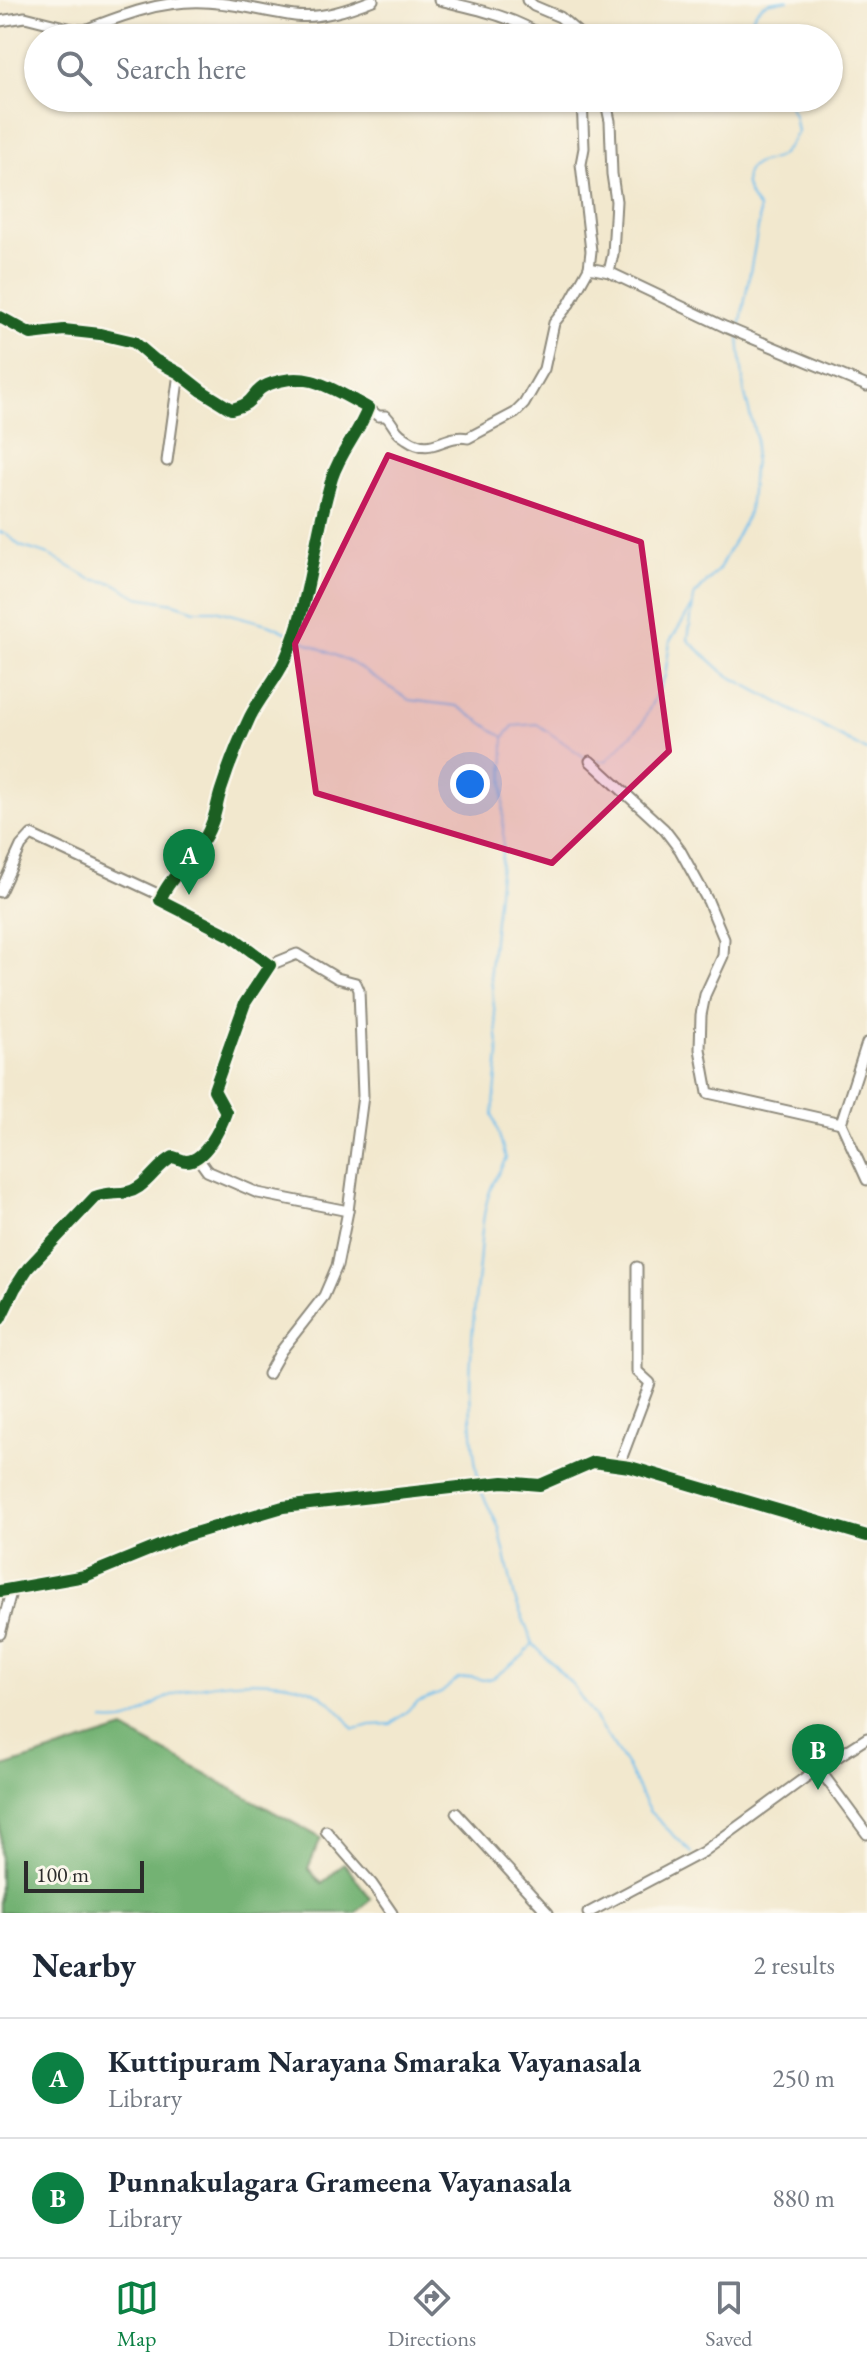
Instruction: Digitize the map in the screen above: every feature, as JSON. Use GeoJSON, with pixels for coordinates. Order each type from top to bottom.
{"type":"FeatureCollection","features":[{"type":"Feature","properties":{"kind":"street"},"geometry":{"type":"LineString","coordinates":[[101,24],[137,10],[200,1],[239,4],[297,17],[324,14],[373,0]]}},
{"type":"Feature","properties":{"kind":"street"},"geometry":{"type":"LineString","coordinates":[[439,0],[522,24]]}},
{"type":"Feature","properties":{"kind":"street"},"geometry":{"type":"LineString","coordinates":[[528,1],[568,24]]}},
{"type":"Feature","properties":{"kind":"street"},"geometry":{"type":"LineString","coordinates":[[0,21],[25,17],[52,24]]}},
{"type":"Feature","properties":{"kind":"street"},"geometry":{"type":"LineString","coordinates":[[0,317],[31,334],[64,330],[134,342],[155,360],[231,409],[247,406],[263,386],[288,379],[316,380],[378,416],[386,416],[397,431],[413,443],[428,448],[458,436],[468,438],[515,413],[524,404],[544,369],[554,323],[569,304],[589,268],[591,242],[581,164],[584,148],[583,112]]}},
{"type":"Feature","properties":{"kind":"street"},"geometry":{"type":"LineString","coordinates":[[608,112],[616,201],[609,272]]}},
{"type":"Feature","properties":{"kind":"street"},"geometry":{"type":"LineString","coordinates":[[589,268],[609,272],[745,335],[867,386]]}},
{"type":"Feature","properties":{"kind":"street"},"geometry":{"type":"LineString","coordinates":[[167,461],[179,373]]}},
{"type":"Feature","properties":{"kind":"street"},"geometry":{"type":"LineString","coordinates":[[270,965],[231,936],[160,900],[173,877],[211,827],[220,791],[251,714],[283,664],[310,583],[333,477],[344,450],[363,422],[368,408]]}},
{"type":"Feature","properties":{"kind":"street"},"geometry":{"type":"LineString","coordinates":[[590,761],[664,829],[680,850],[708,901],[724,939],[723,956],[705,995],[701,1015],[700,1049],[708,1093],[841,1123]]}},
{"type":"Feature","properties":{"kind":"street"},"geometry":{"type":"LineString","coordinates":[[0,892],[21,846],[31,835],[162,896]]}},
{"type":"Feature","properties":{"kind":"street"},"geometry":{"type":"LineString","coordinates":[[0,1319],[28,1268],[95,1197],[106,1192],[123,1193],[139,1188],[164,1161],[173,1157],[188,1161],[210,1144],[222,1126],[226,1112],[214,1090],[245,1003],[270,965],[297,954],[337,978],[356,983],[359,990],[363,1096],[348,1211],[337,1266],[324,1296],[281,1351],[268,1374]]}},
{"type":"Feature","properties":{"kind":"street"},"geometry":{"type":"LineString","coordinates":[[867,1043],[841,1123],[867,1180]]}},
{"type":"Feature","properties":{"kind":"street"},"geometry":{"type":"LineString","coordinates":[[197,1157],[207,1171],[258,1193],[348,1211]]}},
{"type":"Feature","properties":{"kind":"street"},"geometry":{"type":"LineString","coordinates":[[619,1465],[650,1383],[637,1371],[637,1267]]}},
{"type":"Feature","properties":{"kind":"street"},"geometry":{"type":"LineString","coordinates":[[0,1591],[85,1576],[181,1537],[283,1507],[503,1482],[540,1485],[593,1462],[619,1465],[867,1536]]}},
{"type":"Feature","properties":{"kind":"street"},"geometry":{"type":"LineString","coordinates":[[0,1634],[12,1588]]}},
{"type":"Feature","properties":{"kind":"street"},"geometry":{"type":"LineString","coordinates":[[588,1913],[703,1852],[867,1738]]}},
{"type":"Feature","properties":{"kind":"street"},"geometry":{"type":"LineString","coordinates":[[819,1769],[867,1834]]}},
{"type":"Feature","properties":{"kind":"street"},"geometry":{"type":"LineString","coordinates":[[456,1813],[548,1913]]}},
{"type":"Feature","properties":{"kind":"street"},"geometry":{"type":"LineString","coordinates":[[326,1831],[372,1884],[392,1913]]}},
{"type":"Feature","properties":{"kind":"highlighted area"},"geometry":{"type":"Polygon","coordinates":[[[388,455],[641,542],[669,751],[552,863],[316,793],[295,644],[388,455]]]}},
{"type":"Feature","properties":{"kind":"green space"},"geometry":{"type":"Polygon","coordinates":[[[124,1729],[321,1838],[308,1868],[322,1884],[344,1863],[371,1899],[356,1913],[0,1913],[0,1768],[124,1729]]]}},
{"type":"Feature","properties":{"kind":"waterway"},"geometry":{"type":"LineString","coordinates":[[750,24],[762,5],[788,0]]}},
{"type":"Feature","properties":{"kind":"waterway"},"geometry":{"type":"LineString","coordinates":[[740,327],[759,223],[759,209],[746,187],[746,175],[754,165],[781,155],[789,145],[797,132],[792,112]]}},
{"type":"Feature","properties":{"kind":"waterway"},"geometry":{"type":"LineString","coordinates":[[739,338],[744,391],[756,438],[749,512],[719,569],[694,596],[688,640],[724,673],[867,751]]}},
{"type":"Feature","properties":{"kind":"waterway"},"geometry":{"type":"LineString","coordinates":[[0,532],[20,546],[49,555],[91,579],[114,583],[138,597],[195,610],[215,610],[271,625],[292,635]]}},
{"type":"Feature","properties":{"kind":"waterway"},"geometry":{"type":"LineString","coordinates":[[597,761],[606,761],[642,724],[665,676],[670,641],[692,607]]}},
{"type":"Feature","properties":{"kind":"waterway"},"geometry":{"type":"LineString","coordinates":[[297,638],[352,663],[409,700],[457,706],[504,737]]}},
{"type":"Feature","properties":{"kind":"waterway"},"geometry":{"type":"LineString","coordinates":[[479,1483],[470,1401],[474,1318],[485,1209],[506,1158],[493,1115],[499,1054],[490,969],[503,843],[504,737],[513,726],[537,724],[587,759]]}},
{"type":"Feature","properties":{"kind":"waterway"},"geometry":{"type":"LineString","coordinates":[[480,1489],[499,1528],[515,1599],[533,1644],[572,1684],[627,1766],[649,1811],[692,1853]]}},
{"type":"Feature","properties":{"kind":"waterway"},"geometry":{"type":"LineString","coordinates":[[104,1721],[133,1718],[170,1696],[202,1686],[258,1681],[293,1685],[316,1692],[334,1706],[354,1729],[391,1724],[418,1702],[441,1693],[458,1679],[493,1678],[524,1655],[532,1644]]}},
{"type":"Feature","properties":{"kind":"cycle path"},"geometry":{"type":"LineString","coordinates":[[0,317],[31,334],[64,330],[134,342],[155,360],[231,409],[245,404],[267,385],[295,379],[320,383],[368,408],[332,478],[301,615],[285,660],[246,726],[206,835],[160,900],[231,936],[270,965],[245,1003],[214,1090],[226,1112],[224,1118],[206,1149],[193,1160],[173,1157],[134,1190],[95,1197],[28,1268],[0,1319]]}},
{"type":"Feature","properties":{"kind":"cycle path"},"geometry":{"type":"LineString","coordinates":[[0,1591],[85,1576],[181,1537],[283,1507],[503,1482],[540,1485],[593,1462],[630,1467],[867,1536]]}},
{"type":"Feature","properties":{"kind":"place","name":"Kuttipuram Narayana Smaraka Vayanasala"},"geometry":{"type":"Point","coordinates":[189,895]}},
{"type":"Feature","properties":{"kind":"place","name":"Punnakulagara Grameena Vayanasala"},"geometry":{"type":"Point","coordinates":[818,1790]}}]}
